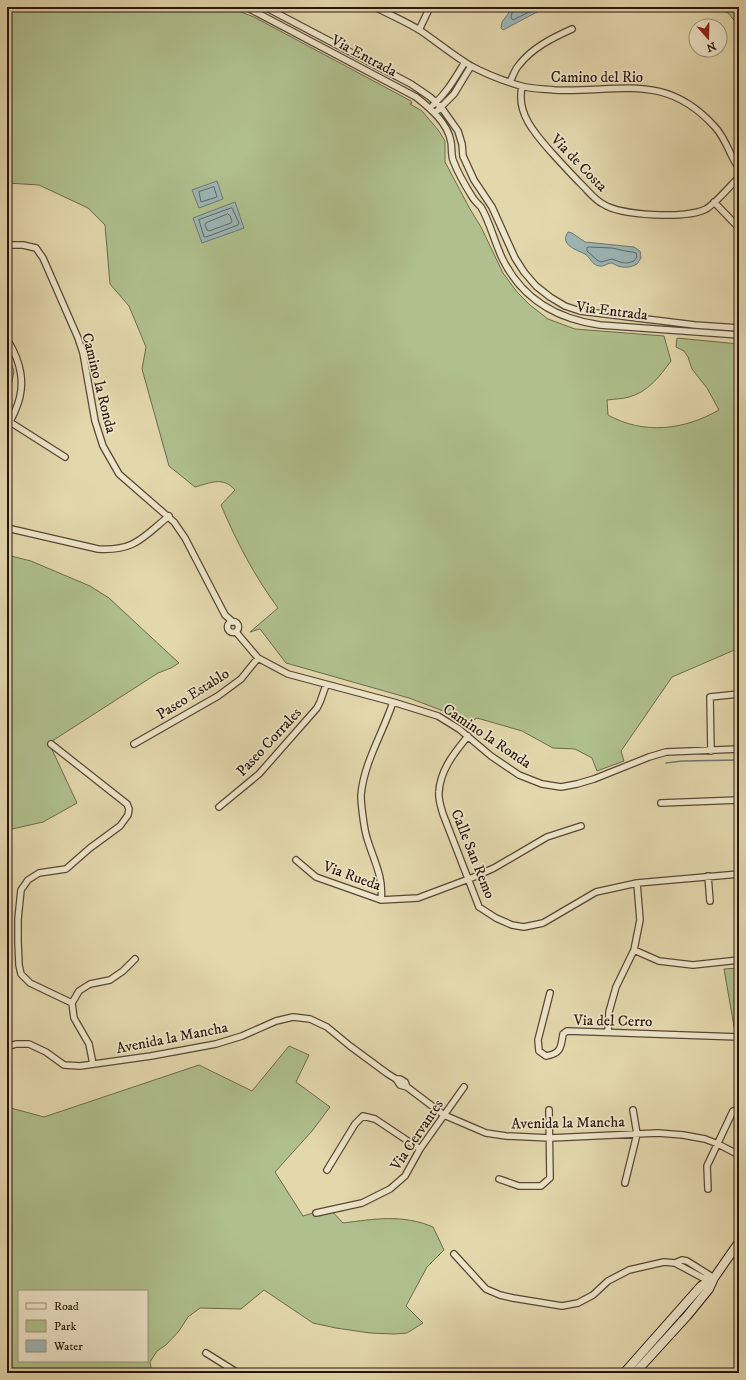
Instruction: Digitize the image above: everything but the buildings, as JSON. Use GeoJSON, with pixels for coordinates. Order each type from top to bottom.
{"type":"FeatureCollection","features":[{"type":"Feature","properties":{"kind":"street","name":"Via Entrada"},"geometry":{"type":"LineString","coordinates":[[246,7],[416,97],[439,117],[449,135],[453,159],[474,199],[481,207],[503,260],[512,276],[532,298],[545,307],[557,314],[583,323],[739,335]]}},
{"type":"Feature","properties":{"kind":"street","name":"Via Entrada"},"geometry":{"type":"LineString","coordinates":[[265,7],[411,84],[430,97],[441,107],[458,131],[462,144],[463,156],[474,180],[492,206],[515,258],[536,286],[550,297],[565,306],[580,311],[671,322],[739,328]]}},
{"type":"Feature","properties":{"kind":"street","name":"Camino del Rio"},"geometry":{"type":"LineString","coordinates":[[375,7],[419,30],[472,66],[522,87],[566,90],[624,87],[646,88],[677,97],[693,107],[714,125],[727,142],[734,162],[739,168]]}},
{"type":"Feature","properties":{"kind":"street"},"geometry":{"type":"LineString","coordinates":[[419,30],[430,7]]}},
{"type":"Feature","properties":{"kind":"street"},"geometry":{"type":"LineString","coordinates":[[510,82],[518,65],[531,52],[546,42],[572,29]]}},
{"type":"Feature","properties":{"kind":"street"},"geometry":{"type":"LineString","coordinates":[[430,108],[450,86],[465,62]]}},
{"type":"Feature","properties":{"kind":"street"},"geometry":{"type":"LineString","coordinates":[[435,113],[454,94],[472,66]]}},
{"type":"Feature","properties":{"kind":"street","name":"Via de Costa"},"geometry":{"type":"LineString","coordinates":[[522,87],[521,103],[530,128],[563,165],[602,204],[615,210],[683,215],[697,212],[707,208],[739,177]]}},
{"type":"Feature","properties":{"kind":"street"},"geometry":{"type":"LineString","coordinates":[[452,146],[462,144]]}},
{"type":"Feature","properties":{"kind":"street"},"geometry":{"type":"LineString","coordinates":[[474,199],[483,193]]}},
{"type":"Feature","properties":{"kind":"street"},"geometry":{"type":"LineString","coordinates":[[714,202],[739,228]]}},
{"type":"Feature","properties":{"kind":"street","name":"Camino la Ronda"},"geometry":{"type":"LineString","coordinates":[[7,245],[23,245],[36,248],[43,258],[78,338],[83,353],[95,421],[103,446],[119,474],[144,497],[169,516],[185,538],[225,615],[227,629],[229,632],[236,632]]}},
{"type":"Feature","properties":{"kind":"street"},"geometry":{"type":"LineString","coordinates":[[670,330],[671,322]]}},
{"type":"Feature","properties":{"kind":"street"},"geometry":{"type":"LineString","coordinates":[[7,339],[14,350],[21,369],[22,389],[17,407],[8,424],[65,457]]}},
{"type":"Feature","properties":{"kind":"street"},"geometry":{"type":"LineString","coordinates":[[7,528],[98,549],[109,550],[131,545],[142,540],[169,516]]}},
{"type":"Feature","properties":{"kind":"street","name":"Camino la Ronda"},"geometry":{"type":"LineString","coordinates":[[225,615],[238,626],[236,632]]}},
{"type":"Feature","properties":{"kind":"street"},"geometry":{"type":"LineString","coordinates":[[227,626],[229,623],[233,622]]}},
{"type":"Feature","properties":{"kind":"street","name":"Camino la Ronda"},"geometry":{"type":"LineString","coordinates":[[236,632],[258,658],[288,674],[393,702],[438,716],[468,736],[491,756],[519,775],[542,784],[561,787],[577,784],[666,752],[739,749]]}},
{"type":"Feature","properties":{"kind":"street","name":"Paseo Establo"},"geometry":{"type":"LineString","coordinates":[[134,744],[218,696],[241,679],[258,658]]}},
{"type":"Feature","properties":{"kind":"street","name":"Paseo Corrales"},"geometry":{"type":"LineString","coordinates":[[219,807],[252,780],[264,768],[317,708],[326,685]]}},
{"type":"Feature","properties":{"kind":"street"},"geometry":{"type":"LineString","coordinates":[[711,751],[710,697],[739,694]]}},
{"type":"Feature","properties":{"kind":"street"},"geometry":{"type":"LineString","coordinates":[[381,900],[382,892],[380,875],[366,837],[361,796],[366,771],[393,702]]}},
{"type":"Feature","properties":{"kind":"street","name":"Calle San Remo"},"geometry":{"type":"LineString","coordinates":[[468,736],[450,761],[442,776],[439,793],[443,814],[479,907],[496,918],[512,925],[524,927],[543,923],[596,892],[636,883],[739,874]]}},
{"type":"Feature","properties":{"kind":"street"},"geometry":{"type":"LineString","coordinates":[[51,744],[127,804],[129,809],[128,815],[120,826],[90,848],[66,869],[38,873],[28,880],[21,890],[18,919],[18,942],[19,966],[22,974],[30,983],[72,1003]]}},
{"type":"Feature","properties":{"kind":"street"},"geometry":{"type":"LineString","coordinates":[[661,803],[739,800]]}},
{"type":"Feature","properties":{"kind":"street","name":"Via Rueda"},"geometry":{"type":"LineString","coordinates":[[296,860],[316,877],[381,900],[418,898],[494,868],[547,837],[581,826]]}},
{"type":"Feature","properties":{"kind":"street"},"geometry":{"type":"LineString","coordinates":[[708,876],[710,901]]}},
{"type":"Feature","properties":{"kind":"street"},"geometry":{"type":"LineString","coordinates":[[608,1032],[609,1012],[616,987],[634,950],[640,920],[636,883]]}},
{"type":"Feature","properties":{"kind":"street"},"geometry":{"type":"LineString","coordinates":[[634,950],[660,961],[693,965],[739,960]]}},
{"type":"Feature","properties":{"kind":"street"},"geometry":{"type":"LineString","coordinates":[[94,1064],[89,1044],[74,1018],[72,1003],[79,991],[90,984],[110,980],[123,972],[135,959]]}},
{"type":"Feature","properties":{"kind":"street","name":"Via del Cerro"},"geometry":{"type":"LineString","coordinates":[[550,993],[538,1040],[539,1051],[546,1056],[553,1055],[558,1051],[562,1046],[563,1034],[567,1031],[739,1037]]}},
{"type":"Feature","properties":{"kind":"street","name":"Avenida la Mancha"},"geometry":{"type":"LineString","coordinates":[[7,1047],[16,1044],[28,1044],[46,1052],[64,1065],[80,1066],[216,1044],[242,1036],[276,1020],[293,1017],[310,1019],[327,1027],[350,1046],[396,1079],[400,1085],[407,1087],[444,1115],[486,1132],[506,1136],[550,1138],[636,1134],[683,1135],[705,1139],[739,1155]]}},
{"type":"Feature","properties":{"kind":"street","name":"Via Cervantes"},"geometry":{"type":"LineString","coordinates":[[316,1213],[362,1203],[390,1189],[405,1176],[420,1149],[464,1087]]}},
{"type":"Feature","properties":{"kind":"street"},"geometry":{"type":"LineString","coordinates":[[499,1179],[519,1186],[541,1186],[550,1178],[549,1110]]}},
{"type":"Feature","properties":{"kind":"street"},"geometry":{"type":"LineString","coordinates":[[625,1183],[636,1134],[633,1110]]}},
{"type":"Feature","properties":{"kind":"street"},"geometry":{"type":"LineString","coordinates":[[708,1189],[707,1166],[736,1110]]}},
{"type":"Feature","properties":{"kind":"street"},"geometry":{"type":"LineString","coordinates":[[327,1170],[355,1124],[363,1116],[375,1119],[420,1149]]}},
{"type":"Feature","properties":{"kind":"street"},"geometry":{"type":"LineString","coordinates":[[635,1373],[687,1316],[709,1289],[714,1278],[739,1242]]}},
{"type":"Feature","properties":{"kind":"street"},"geometry":{"type":"LineString","coordinates":[[454,1254],[486,1289],[500,1295],[513,1298],[562,1306],[578,1303],[593,1295],[608,1281],[630,1270],[664,1262],[674,1263],[682,1260],[687,1261],[714,1278]]}},
{"type":"Feature","properties":{"kind":"street"},"geometry":{"type":"LineString","coordinates":[[624,1373],[701,1286],[714,1278]]}},
{"type":"Feature","properties":{"kind":"street"},"geometry":{"type":"LineString","coordinates":[[206,1353],[238,1373]]}},
{"type":"Feature","properties":{"kind":"green space"},"geometry":{"type":"Polygon","coordinates":[[[7,7],[228,7],[254,17],[411,101],[412,103],[410,104],[422,111],[439,131],[445,141],[445,162],[481,227],[503,273],[517,292],[530,305],[548,319],[575,329],[664,336],[671,361],[658,378],[636,395],[626,398],[607,400],[608,415],[636,425],[664,428],[692,422],[719,410],[707,388],[692,369],[688,357],[684,351],[676,347],[677,338],[739,344],[739,648],[672,677],[621,751],[624,761],[597,771],[592,758],[575,749],[553,748],[522,731],[477,718],[469,723],[446,712],[409,698],[286,663],[260,629],[250,632],[278,608],[246,558],[221,505],[235,490],[226,483],[221,482],[211,482],[195,487],[169,466],[142,369],[146,347],[129,306],[110,284],[105,225],[88,208],[39,185],[7,183],[7,7]]]}},
{"type":"Feature","properties":{"kind":"green space"},"geometry":{"type":"Polygon","coordinates":[[[712,7],[739,7],[739,26],[728,13],[712,7]]]}},
{"type":"Feature","properties":{"kind":"green space"},"geometry":{"type":"Polygon","coordinates":[[[7,352],[14,371],[7,401],[7,352]]]}},
{"type":"Feature","properties":{"kind":"green space"},"geometry":{"type":"Polygon","coordinates":[[[7,555],[31,561],[90,586],[109,598],[179,663],[158,673],[49,743],[77,803],[43,822],[12,829],[7,833],[7,555]]]}},
{"type":"Feature","properties":{"kind":"green space"},"geometry":{"type":"Polygon","coordinates":[[[739,968],[739,1033],[735,1032],[724,969],[739,968]]]}},
{"type":"Feature","properties":{"kind":"green space"},"geometry":{"type":"Polygon","coordinates":[[[289,1046],[309,1055],[296,1082],[330,1107],[312,1131],[275,1172],[303,1216],[329,1208],[343,1223],[377,1219],[400,1219],[411,1220],[433,1227],[444,1250],[427,1267],[406,1306],[423,1323],[407,1333],[394,1334],[370,1333],[336,1328],[313,1323],[264,1290],[241,1309],[200,1308],[188,1317],[179,1331],[166,1345],[157,1351],[150,1362],[152,1373],[7,1373],[7,1107],[44,1117],[199,1065],[252,1091],[289,1046]]]}},
{"type":"Feature","properties":{"kind":"water"},"geometry":{"type":"Polygon","coordinates":[[[510,7],[551,7],[539,11],[503,30],[501,28],[502,22],[508,14],[510,7]]]}},
{"type":"Feature","properties":{"kind":"water"},"geometry":{"type":"Polygon","coordinates":[[[217,181],[223,199],[199,208],[192,190],[217,181]]]}},
{"type":"Feature","properties":{"kind":"water"},"geometry":{"type":"Polygon","coordinates":[[[235,202],[244,228],[202,243],[193,218],[235,202]]]}},
{"type":"Feature","properties":{"kind":"water"},"geometry":{"type":"Polygon","coordinates":[[[568,232],[585,242],[634,247],[640,251],[641,258],[634,266],[621,267],[612,263],[599,266],[593,263],[585,254],[567,244],[566,237],[568,232]]]}},
{"type":"Feature","properties":{"kind":"waterway"},"geometry":{"type":"LineString","coordinates":[[666,763],[682,761],[739,760]]}}]}
